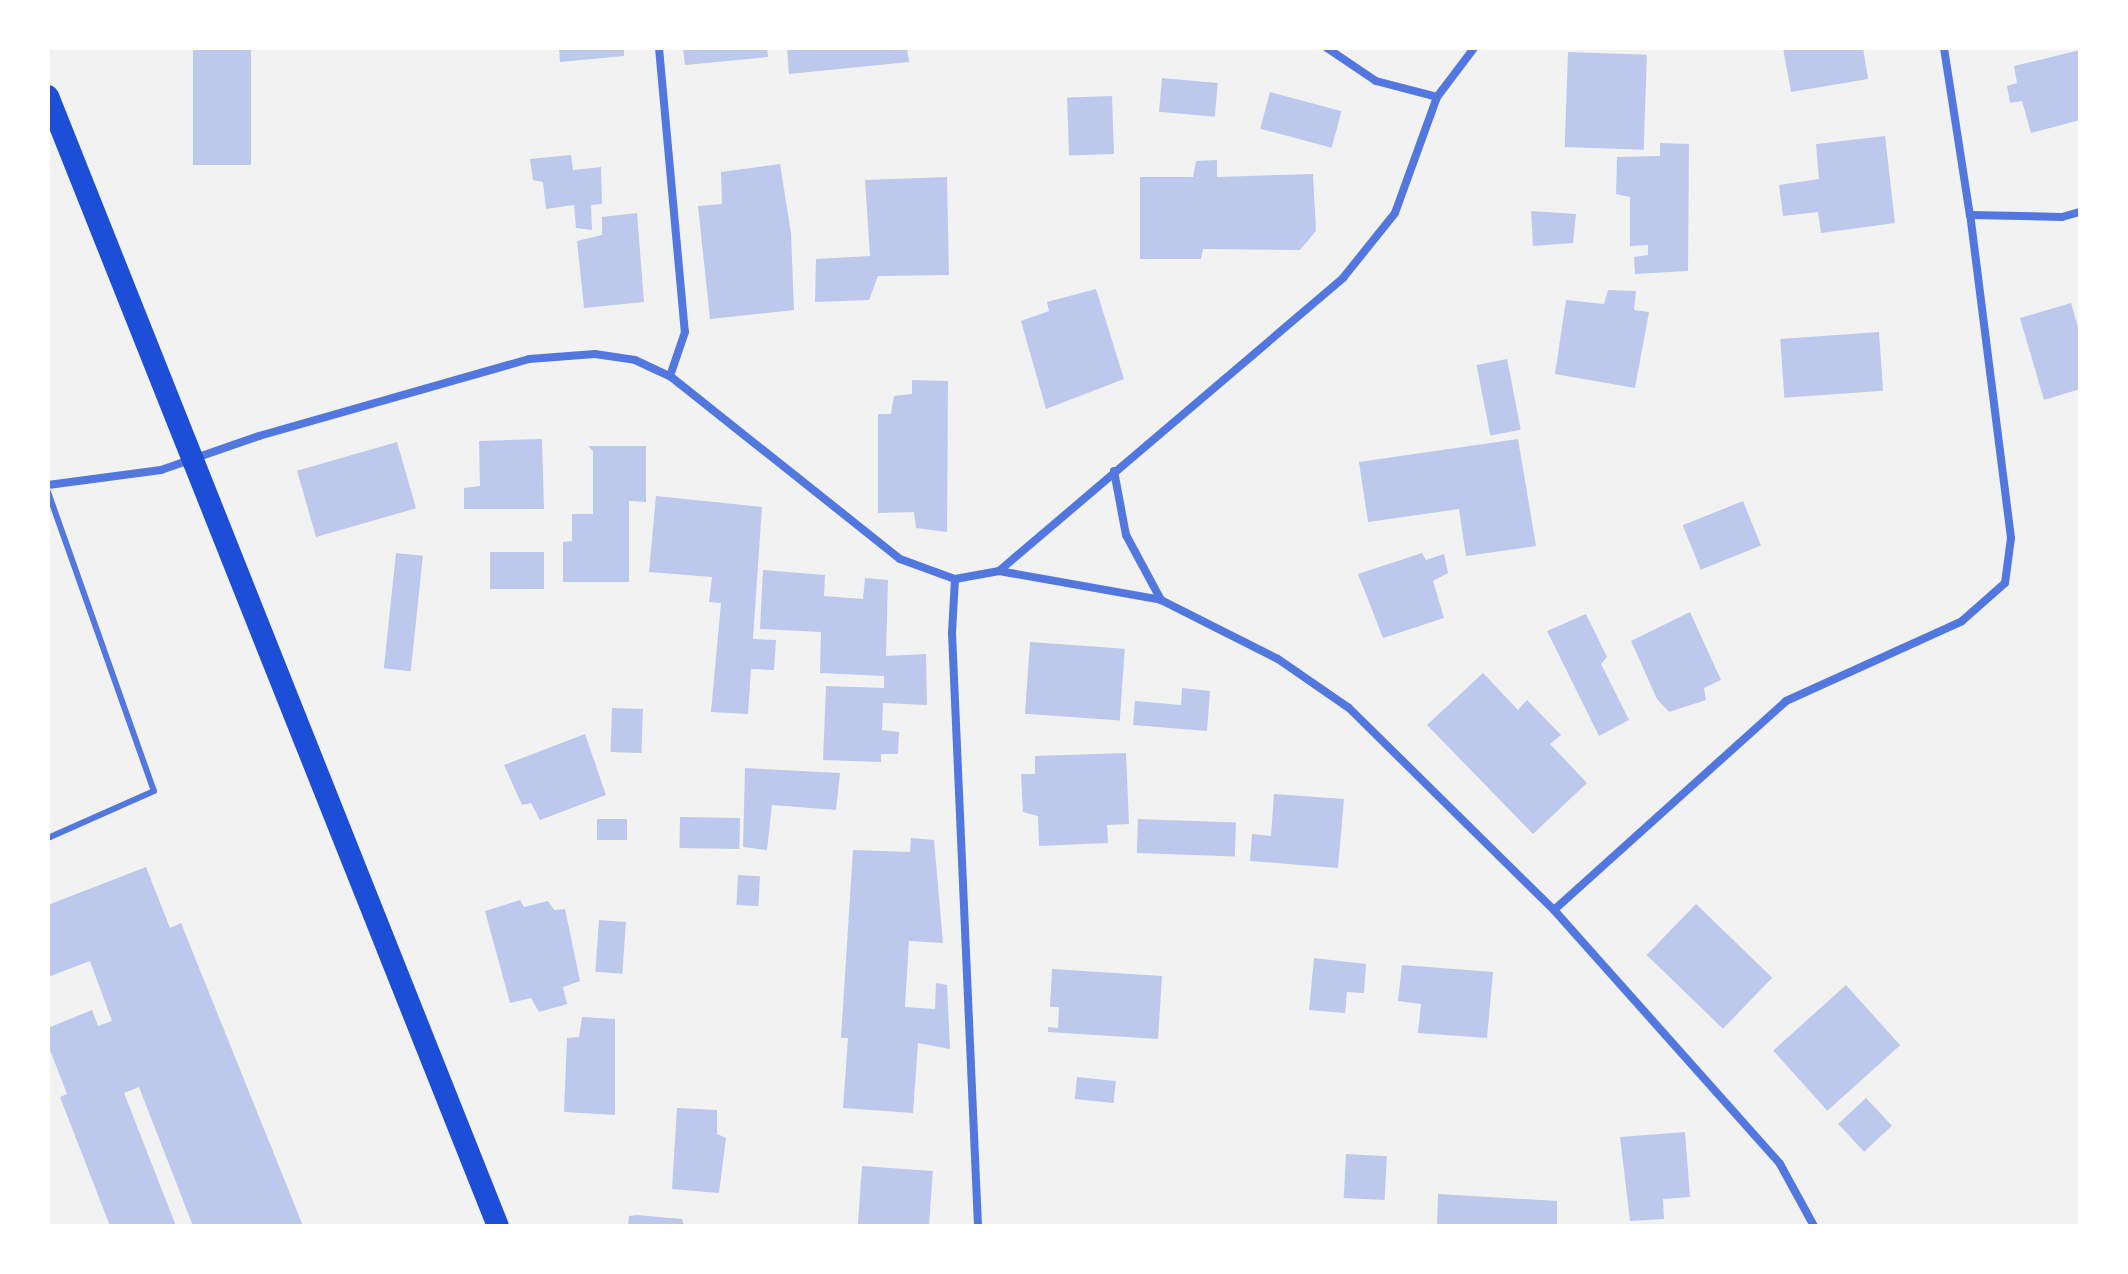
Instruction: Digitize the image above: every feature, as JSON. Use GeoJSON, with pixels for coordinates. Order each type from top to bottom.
{"type":"FeatureCollection","features":[{"type":"Feature","properties":{"kind":"highway"},"geometry":{"type":"LineString","coordinates":[[48,96],[190,460],[498,1226]]}},
{"type":"Feature","properties":{"kind":"street"},"geometry":{"type":"LineString","coordinates":[[659,48],[685,332],[670,376]]}},
{"type":"Feature","properties":{"kind":"street"},"geometry":{"type":"LineString","coordinates":[[1327,48],[1376,81],[1437,97]]}},
{"type":"Feature","properties":{"kind":"street"},"geometry":{"type":"LineString","coordinates":[[999,571],[1343,278],[1395,213],[1437,97],[1474,48]]}},
{"type":"Feature","properties":{"kind":"street"},"geometry":{"type":"LineString","coordinates":[[1554,910],[1786,701],[1962,621],[2005,583],[2011,538],[1970,215],[1944,48]]}},
{"type":"Feature","properties":{"kind":"street"},"geometry":{"type":"LineString","coordinates":[[1970,215],[2062,217],[2080,212]]}},
{"type":"Feature","properties":{"kind":"street"},"geometry":{"type":"LineString","coordinates":[[48,485],[161,470],[529,359],[595,354],[635,360],[670,376],[900,559],[955,579],[999,571],[1161,600],[1278,659],[1349,708],[1554,910],[1780,1164],[1814,1226]]}},
{"type":"Feature","properties":{"kind":"street"},"geometry":{"type":"LineString","coordinates":[[1114,471],[1126,535],[1161,600]]}},
{"type":"Feature","properties":{"kind":"street"},"geometry":{"type":"LineString","coordinates":[[955,579],[952,633],[978,1226]]}},
{"type":"Feature","properties":{"kind":"lane"},"geometry":{"type":"LineString","coordinates":[[48,492],[154,791],[48,838]]}},
{"type":"Feature","properties":{"kind":"building"},"geometry":{"type":"Polygon","coordinates":[[[193,48],[251,48],[251,165],[193,165],[193,48]]]}},
{"type":"Feature","properties":{"kind":"building"},"geometry":{"type":"Polygon","coordinates":[[[559,48],[624,48],[624,56],[560,62],[559,48]]]}},
{"type":"Feature","properties":{"kind":"building"},"geometry":{"type":"Polygon","coordinates":[[[683,48],[767,48],[768,57],[685,65],[683,48]]]}},
{"type":"Feature","properties":{"kind":"building"},"geometry":{"type":"Polygon","coordinates":[[[787,48],[907,48],[909,62],[789,74],[787,48]]]}},
{"type":"Feature","properties":{"kind":"building"},"geometry":{"type":"Polygon","coordinates":[[[1783,48],[1863,48],[1868,79],[1791,92],[1783,48]]]}},
{"type":"Feature","properties":{"kind":"building"},"geometry":{"type":"Polygon","coordinates":[[[2080,50],[2080,120],[2031,133],[2022,101],[2010,103],[2007,86],[2017,83],[2014,66],[2080,50]]]}},
{"type":"Feature","properties":{"kind":"building"},"geometry":{"type":"Polygon","coordinates":[[[1568,52],[1647,55],[1644,150],[1565,147],[1568,52]]]}},
{"type":"Feature","properties":{"kind":"building"},"geometry":{"type":"Polygon","coordinates":[[[1162,78],[1218,83],[1215,117],[1159,112],[1162,78]]]}},
{"type":"Feature","properties":{"kind":"building"},"geometry":{"type":"Polygon","coordinates":[[[1270,92],[1341,111],[1332,148],[1260,129],[1270,92]]]}},
{"type":"Feature","properties":{"kind":"building"},"geometry":{"type":"Polygon","coordinates":[[[1112,96],[1114,154],[1069,156],[1067,98],[1112,96]]]}},
{"type":"Feature","properties":{"kind":"building"},"geometry":{"type":"Polygon","coordinates":[[[1885,136],[1895,223],[1821,233],[1818,212],[1783,216],[1779,185],[1819,179],[1816,144],[1885,136]]]}},
{"type":"Feature","properties":{"kind":"building"},"geometry":{"type":"Polygon","coordinates":[[[1660,143],[1689,144],[1688,271],[1635,274],[1634,257],[1648,255],[1648,245],[1630,246],[1630,197],[1616,194],[1617,157],[1660,156],[1660,143]]]}},
{"type":"Feature","properties":{"kind":"building"},"geometry":{"type":"Polygon","coordinates":[[[571,155],[573,170],[601,167],[602,204],[591,205],[592,230],[576,228],[574,205],[546,209],[543,182],[533,180],[530,159],[571,155]]]}},
{"type":"Feature","properties":{"kind":"building"},"geometry":{"type":"Polygon","coordinates":[[[1217,160],[1217,177],[1313,174],[1316,231],[1300,250],[1203,249],[1201,259],[1140,259],[1140,177],[1193,177],[1196,161],[1217,160]]]}},
{"type":"Feature","properties":{"kind":"building"},"geometry":{"type":"Polygon","coordinates":[[[780,164],[791,233],[794,310],[710,319],[698,206],[722,204],[721,172],[780,164]]]}},
{"type":"Feature","properties":{"kind":"building"},"geometry":{"type":"Polygon","coordinates":[[[947,177],[949,275],[878,276],[869,300],[815,302],[816,259],[870,256],[865,180],[947,177]]]}},
{"type":"Feature","properties":{"kind":"building"},"geometry":{"type":"Polygon","coordinates":[[[1531,211],[1576,214],[1573,243],[1533,246],[1531,211]]]}},
{"type":"Feature","properties":{"kind":"building"},"geometry":{"type":"Polygon","coordinates":[[[637,213],[644,302],[584,308],[577,241],[602,235],[602,217],[637,213]]]}},
{"type":"Feature","properties":{"kind":"building"},"geometry":{"type":"Polygon","coordinates":[[[1096,289],[1124,379],[1046,409],[1021,321],[1049,311],[1047,302],[1096,289]]]}},
{"type":"Feature","properties":{"kind":"building"},"geometry":{"type":"Polygon","coordinates":[[[1608,290],[1636,291],[1634,310],[1649,312],[1635,388],[1555,374],[1566,300],[1604,304],[1608,290]]]}},
{"type":"Feature","properties":{"kind":"building"},"geometry":{"type":"Polygon","coordinates":[[[2071,303],[2080,334],[2080,389],[2044,400],[2020,318],[2071,303]]]}},
{"type":"Feature","properties":{"kind":"building"},"geometry":{"type":"Polygon","coordinates":[[[1879,332],[1883,391],[1784,398],[1780,339],[1879,332]]]}},
{"type":"Feature","properties":{"kind":"building"},"geometry":{"type":"Polygon","coordinates":[[[1507,359],[1521,430],[1490,436],[1477,365],[1507,359]]]}},
{"type":"Feature","properties":{"kind":"building"},"geometry":{"type":"Polygon","coordinates":[[[912,380],[948,381],[947,532],[916,528],[914,512],[878,513],[878,414],[891,414],[894,396],[912,394],[912,380]]]}},
{"type":"Feature","properties":{"kind":"building"},"geometry":{"type":"Polygon","coordinates":[[[542,439],[544,509],[464,509],[464,488],[480,486],[479,441],[542,439]]]}},
{"type":"Feature","properties":{"kind":"building"},"geometry":{"type":"Polygon","coordinates":[[[1518,439],[1536,546],[1466,556],[1459,509],[1368,522],[1359,462],[1518,439]]]}},
{"type":"Feature","properties":{"kind":"building"},"geometry":{"type":"Polygon","coordinates":[[[397,442],[416,508],[316,537],[297,471],[397,442]]]}},
{"type":"Feature","properties":{"kind":"building"},"geometry":{"type":"Polygon","coordinates":[[[588,446],[646,446],[646,502],[629,501],[629,582],[563,582],[563,542],[572,541],[572,514],[593,514],[593,451],[588,446]]]}},
{"type":"Feature","properties":{"kind":"building"},"geometry":{"type":"Polygon","coordinates":[[[656,496],[762,507],[753,639],[776,640],[774,670],[751,669],[748,714],[711,712],[721,603],[709,602],[712,577],[649,572],[656,496]]]}},
{"type":"Feature","properties":{"kind":"building"},"geometry":{"type":"Polygon","coordinates":[[[1743,501],[1761,546],[1701,570],[1683,525],[1743,501]]]}},
{"type":"Feature","properties":{"kind":"building"},"geometry":{"type":"Polygon","coordinates":[[[490,552],[544,552],[544,589],[490,589],[490,552]]]}},
{"type":"Feature","properties":{"kind":"building"},"geometry":{"type":"Polygon","coordinates":[[[396,553],[423,556],[411,671],[384,668],[396,553]]]}},
{"type":"Feature","properties":{"kind":"building"},"geometry":{"type":"Polygon","coordinates":[[[1422,553],[1426,560],[1444,554],[1448,573],[1433,581],[1444,618],[1383,638],[1358,574],[1422,553]]]}},
{"type":"Feature","properties":{"kind":"building"},"geometry":{"type":"Polygon","coordinates":[[[763,570],[825,575],[824,596],[863,599],[865,578],[888,580],[886,656],[926,654],[927,705],[883,703],[882,730],[899,732],[898,754],[881,754],[881,762],[823,760],[826,686],[884,688],[884,676],[820,673],[821,632],[760,629],[763,570]]]}},
{"type":"Feature","properties":{"kind":"building"},"geometry":{"type":"Polygon","coordinates":[[[1690,612],[1721,680],[1704,688],[1706,700],[1669,712],[1657,699],[1631,641],[1690,612]]]}},
{"type":"Feature","properties":{"kind":"building"},"geometry":{"type":"Polygon","coordinates":[[[1586,614],[1607,657],[1601,664],[1629,720],[1599,736],[1547,631],[1586,614]]]}},
{"type":"Feature","properties":{"kind":"building"},"geometry":{"type":"Polygon","coordinates":[[[1030,642],[1125,649],[1120,720],[1025,714],[1030,642]]]}},
{"type":"Feature","properties":{"kind":"building"},"geometry":{"type":"Polygon","coordinates":[[[1483,673],[1518,710],[1527,700],[1561,735],[1550,744],[1587,783],[1533,834],[1427,725],[1483,673]]]}},
{"type":"Feature","properties":{"kind":"building"},"geometry":{"type":"Polygon","coordinates":[[[1182,688],[1210,691],[1207,731],[1133,725],[1135,701],[1181,705],[1182,688]]]}},
{"type":"Feature","properties":{"kind":"building"},"geometry":{"type":"Polygon","coordinates":[[[612,708],[643,709],[641,753],[610,752],[612,708]]]}},
{"type":"Feature","properties":{"kind":"building"},"geometry":{"type":"Polygon","coordinates":[[[585,734],[606,795],[540,820],[531,803],[522,805],[504,765],[585,734]]]}},
{"type":"Feature","properties":{"kind":"building"},"geometry":{"type":"Polygon","coordinates":[[[1126,753],[1129,824],[1107,825],[1108,843],[1039,846],[1038,816],[1023,812],[1021,774],[1035,774],[1035,756],[1126,753]]]}},
{"type":"Feature","properties":{"kind":"building"},"geometry":{"type":"Polygon","coordinates":[[[745,768],[840,773],[836,810],[772,805],[767,850],[743,847],[745,768]]]}},
{"type":"Feature","properties":{"kind":"building"},"geometry":{"type":"Polygon","coordinates":[[[1274,794],[1344,799],[1338,868],[1250,861],[1252,834],[1271,836],[1274,794]]]}},
{"type":"Feature","properties":{"kind":"building"},"geometry":{"type":"Polygon","coordinates":[[[680,817],[740,818],[739,849],[679,848],[680,817]]]}},
{"type":"Feature","properties":{"kind":"building"},"geometry":{"type":"Polygon","coordinates":[[[597,819],[627,819],[627,840],[597,840],[597,819]]]}},
{"type":"Feature","properties":{"kind":"building"},"geometry":{"type":"Polygon","coordinates":[[[1138,819],[1236,822],[1235,856],[1137,853],[1138,819]]]}},
{"type":"Feature","properties":{"kind":"building"},"geometry":{"type":"Polygon","coordinates":[[[911,838],[934,840],[943,943],[909,941],[905,1007],[935,1009],[936,983],[947,985],[950,1049],[918,1043],[913,1113],[843,1108],[848,1038],[841,1038],[853,850],[910,852],[911,838]]]}},
{"type":"Feature","properties":{"kind":"building"},"geometry":{"type":"Polygon","coordinates":[[[146,867],[170,928],[181,923],[303,1226],[193,1226],[139,1087],[124,1093],[176,1226],[110,1226],[60,1097],[67,1094],[48,1045],[48,1028],[92,1010],[98,1026],[112,1021],[90,961],[48,977],[48,905],[146,867]]]}},
{"type":"Feature","properties":{"kind":"building"},"geometry":{"type":"Polygon","coordinates":[[[738,875],[760,876],[758,906],[736,905],[738,875]]]}},
{"type":"Feature","properties":{"kind":"building"},"geometry":{"type":"Polygon","coordinates":[[[520,900],[524,907],[548,901],[554,910],[565,909],[580,981],[563,987],[567,1004],[539,1012],[531,998],[510,1003],[485,911],[520,900]]]}},
{"type":"Feature","properties":{"kind":"building"},"geometry":{"type":"Polygon","coordinates":[[[1696,904],[1772,978],[1723,1029],[1647,955],[1696,904]]]}},
{"type":"Feature","properties":{"kind":"building"},"geometry":{"type":"Polygon","coordinates":[[[599,920],[626,922],[622,974],[595,972],[599,920]]]}},
{"type":"Feature","properties":{"kind":"building"},"geometry":{"type":"Polygon","coordinates":[[[1314,958],[1366,964],[1364,993],[1347,992],[1345,1013],[1309,1010],[1314,958]]]}},
{"type":"Feature","properties":{"kind":"building"},"geometry":{"type":"Polygon","coordinates":[[[1402,965],[1493,972],[1487,1038],[1418,1033],[1421,1004],[1398,1001],[1402,965]]]}},
{"type":"Feature","properties":{"kind":"building"},"geometry":{"type":"Polygon","coordinates":[[[1052,969],[1162,976],[1158,1039],[1048,1032],[1048,1027],[1058,1028],[1059,1007],[1050,1007],[1052,969]]]}},
{"type":"Feature","properties":{"kind":"building"},"geometry":{"type":"Polygon","coordinates":[[[1846,985],[1900,1045],[1827,1111],[1773,1051],[1846,985]]]}},
{"type":"Feature","properties":{"kind":"building"},"geometry":{"type":"Polygon","coordinates":[[[582,1017],[615,1019],[615,1115],[564,1112],[567,1038],[579,1037],[582,1017]]]}},
{"type":"Feature","properties":{"kind":"building"},"geometry":{"type":"Polygon","coordinates":[[[1077,1077],[1116,1081],[1113,1103],[1075,1099],[1077,1077]]]}},
{"type":"Feature","properties":{"kind":"building"},"geometry":{"type":"Polygon","coordinates":[[[1866,1098],[1892,1126],[1864,1152],[1838,1124],[1866,1098]]]}},
{"type":"Feature","properties":{"kind":"building"},"geometry":{"type":"Polygon","coordinates":[[[677,1108],[717,1110],[717,1134],[726,1138],[719,1193],[672,1189],[677,1108]]]}},
{"type":"Feature","properties":{"kind":"building"},"geometry":{"type":"Polygon","coordinates":[[[1685,1132],[1690,1197],[1663,1199],[1664,1219],[1630,1221],[1620,1137],[1685,1132]]]}},
{"type":"Feature","properties":{"kind":"building"},"geometry":{"type":"Polygon","coordinates":[[[1346,1154],[1387,1156],[1385,1200],[1344,1198],[1346,1154]]]}},
{"type":"Feature","properties":{"kind":"building"},"geometry":{"type":"Polygon","coordinates":[[[862,1166],[933,1171],[929,1226],[858,1226],[862,1166]]]}},
{"type":"Feature","properties":{"kind":"building"},"geometry":{"type":"Polygon","coordinates":[[[1438,1194],[1557,1201],[1557,1226],[1437,1226],[1438,1194]]]}},
{"type":"Feature","properties":{"kind":"building"},"geometry":{"type":"Polygon","coordinates":[[[629,1216],[682,1219],[684,1226],[628,1226],[629,1216]]]}}]}
